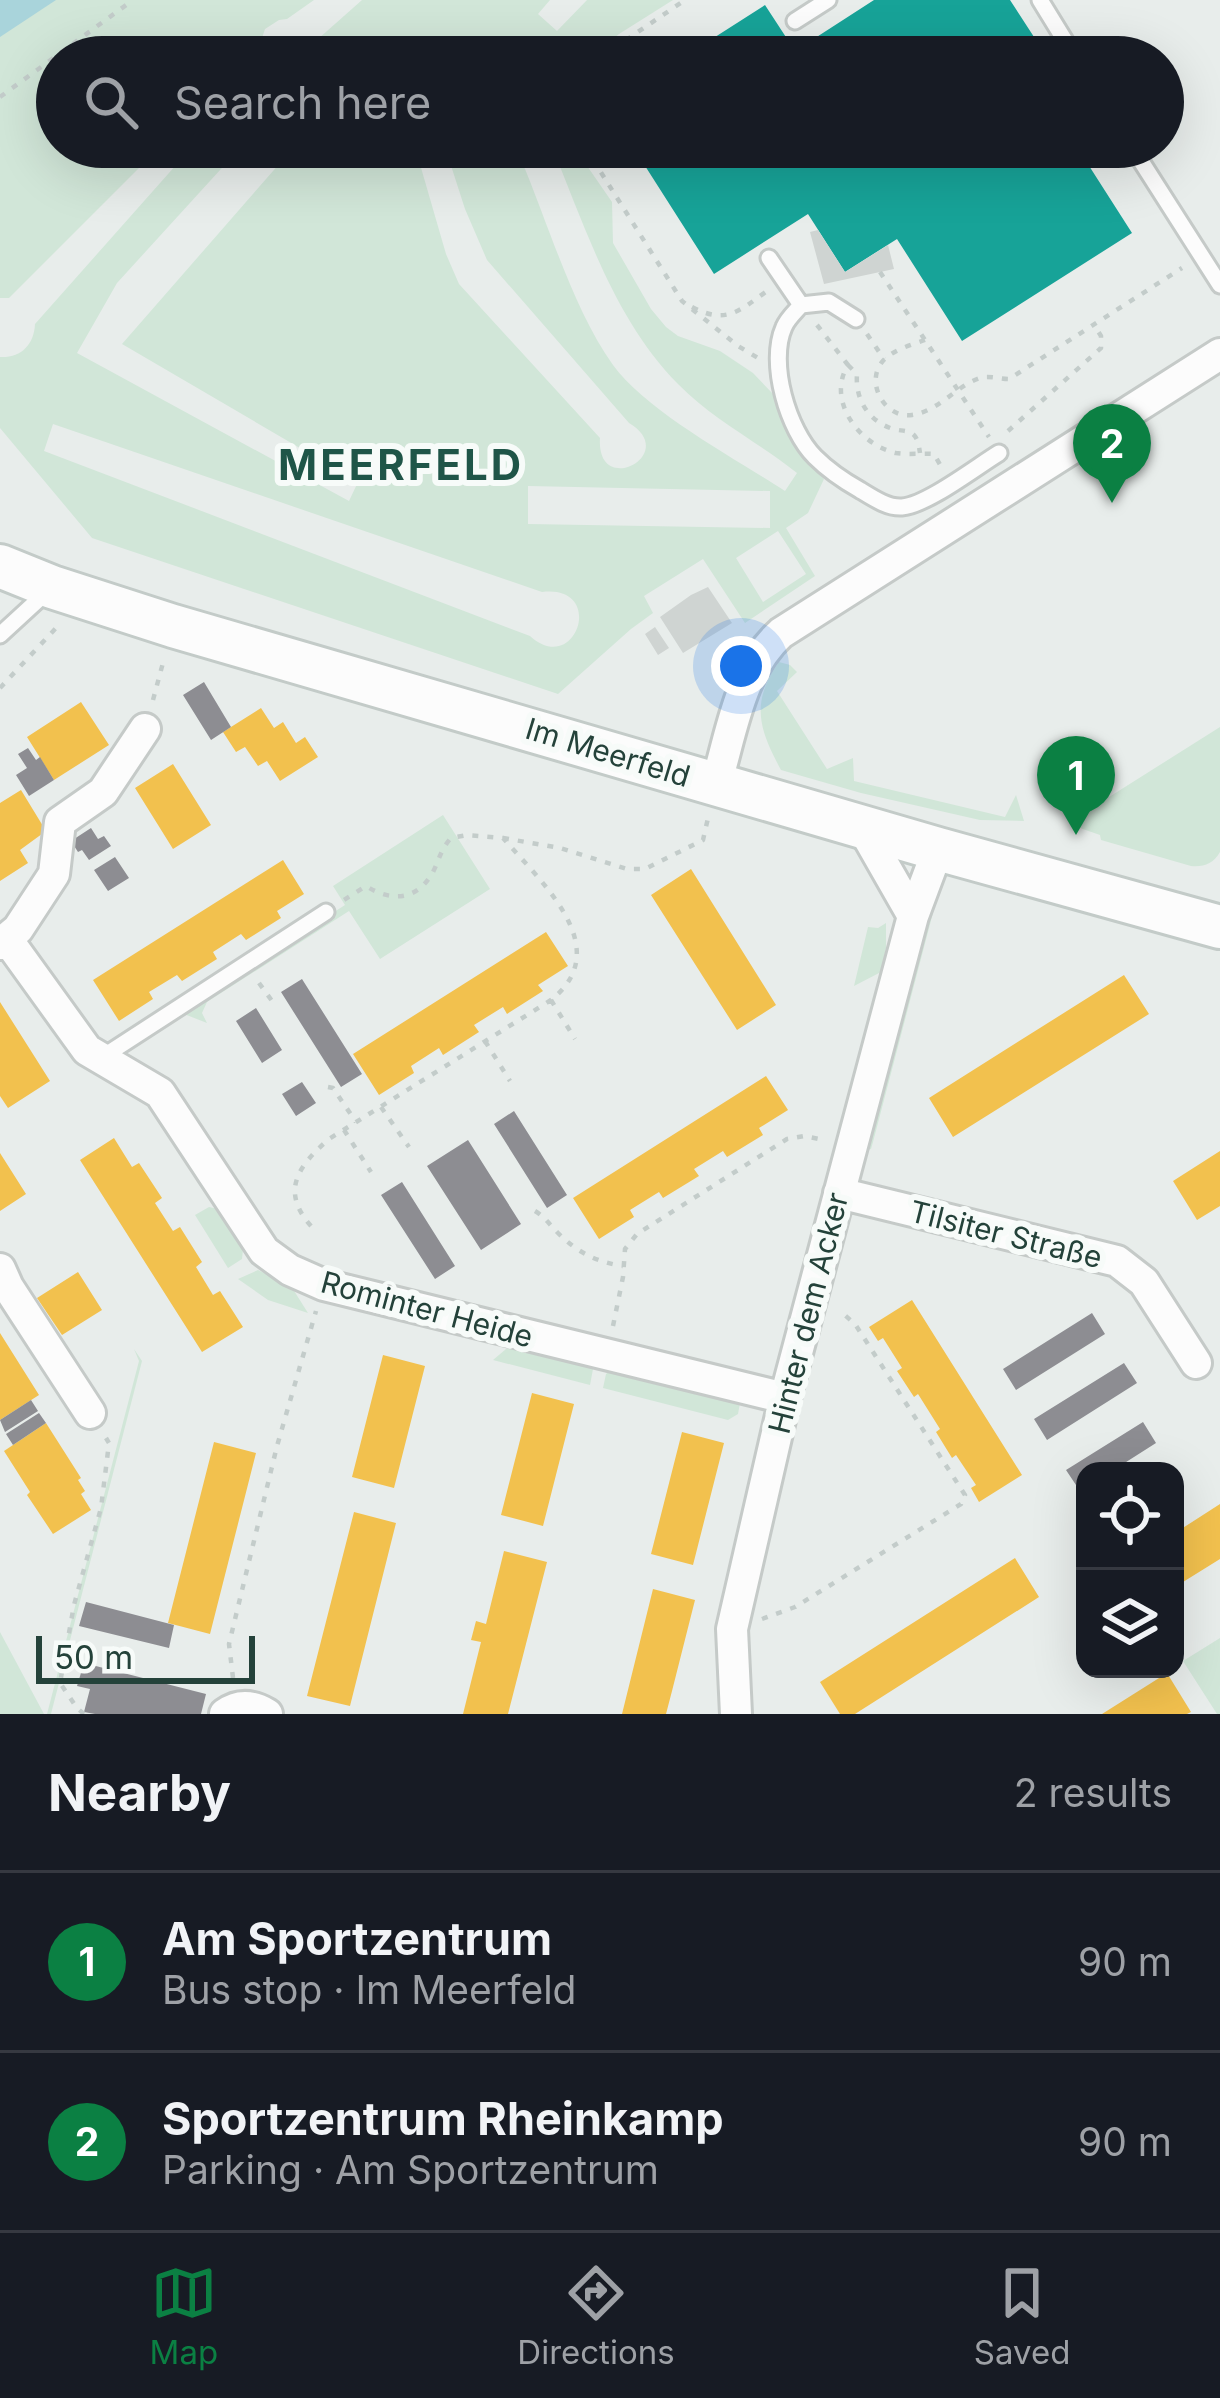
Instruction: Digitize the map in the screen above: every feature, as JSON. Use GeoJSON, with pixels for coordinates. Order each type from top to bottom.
{"type":"FeatureCollection","features":[{"type":"Feature","properties":{"kind":"street"},"geometry":{"type":"LineString","coordinates":[[711,805],[746,682],[776,638],[1220,354]]}},
{"type":"Feature","properties":{"kind":"street","name":"Im Meerfeld"},"geometry":{"type":"LineString","coordinates":[[0,566],[711,805],[860,825],[1220,927]]}},
{"type":"Feature","properties":{"kind":"street","name":"Rominter Heide"},"geometry":{"type":"LineString","coordinates":[[145,729],[103,792],[60,823],[53,874],[18,929],[4,942],[87,1050],[160,1093],[264,1250],[290,1270],[324,1286],[785,1399]]}},
{"type":"Feature","properties":{"kind":"street"},"geometry":{"type":"LineString","coordinates":[[860,825],[913,916]]}},
{"type":"Feature","properties":{"kind":"street","name":"Hinter dem Acker"},"geometry":{"type":"LineString","coordinates":[[736,1714],[732,1629],[785,1399],[913,916],[938,849]]}},
{"type":"Feature","properties":{"kind":"street","name":"Tilsiter Straße"},"geometry":{"type":"LineString","coordinates":[[838,1192],[1117,1261],[1144,1282],[1196,1363]]}},
{"type":"Feature","properties":{"kind":"street"},"geometry":{"type":"LineString","coordinates":[[0,1269],[90,1413]]}},
{"type":"Feature","properties":{"kind":"street"},"geometry":{"type":"LineString","coordinates":[[230,1711],[247,1706],[267,1714]]}},
{"type":"Feature","properties":{"kind":"lane"},"geometry":{"type":"LineString","coordinates":[[795,21],[828,0]]}},
{"type":"Feature","properties":{"kind":"lane"},"geometry":{"type":"LineString","coordinates":[[1040,0],[1062,36]]}},
{"type":"Feature","properties":{"kind":"lane"},"geometry":{"type":"LineString","coordinates":[[1145,168],[1220,285]]}},
{"type":"Feature","properties":{"kind":"lane"},"geometry":{"type":"LineString","coordinates":[[770,258],[801,305]]}},
{"type":"Feature","properties":{"kind":"lane"},"geometry":{"type":"LineString","coordinates":[[856,319],[829,302],[801,305],[784,326],[778,371],[790,417],[812,454],[855,488],[896,508],[916,505],[996,448]]}},
{"type":"Feature","properties":{"kind":"lane"},"geometry":{"type":"LineString","coordinates":[[0,635],[68,592]]}},
{"type":"Feature","properties":{"kind":"lane"},"geometry":{"type":"LineString","coordinates":[[101,1058],[326,912]]}},
{"type":"Feature","properties":{"kind":"path"},"geometry":{"type":"LineString","coordinates":[[84,36],[133,0]]}},
{"type":"Feature","properties":{"kind":"path"},"geometry":{"type":"LineString","coordinates":[[632,36],[686,0]]}},
{"type":"Feature","properties":{"kind":"path"},"geometry":{"type":"LineString","coordinates":[[0,97],[36,71]]}},
{"type":"Feature","properties":{"kind":"path"},"geometry":{"type":"LineString","coordinates":[[598,168],[682,301],[778,371]]}},
{"type":"Feature","properties":{"kind":"path"},"geometry":{"type":"LineString","coordinates":[[925,340],[884,359],[878,368],[878,396],[899,414],[913,415],[983,376],[1009,379],[1202,256]]}},
{"type":"Feature","properties":{"kind":"path"},"geometry":{"type":"LineString","coordinates":[[880,272],[981,425]]}},
{"type":"Feature","properties":{"kind":"path"},"geometry":{"type":"LineString","coordinates":[[682,301],[708,315],[734,314],[784,279]]}},
{"type":"Feature","properties":{"kind":"path"},"geometry":{"type":"LineString","coordinates":[[996,448],[1101,348],[1094,325]]}},
{"type":"Feature","properties":{"kind":"path"},"geometry":{"type":"LineString","coordinates":[[827,337],[857,374],[858,393],[867,412],[882,425],[913,434],[920,454]]}},
{"type":"Feature","properties":{"kind":"path"},"geometry":{"type":"LineString","coordinates":[[848,365],[841,386],[854,428],[899,454],[934,454],[953,482]]}},
{"type":"Feature","properties":{"kind":"path"},"geometry":{"type":"LineString","coordinates":[[0,688],[68,592]]}},
{"type":"Feature","properties":{"kind":"path"},"geometry":{"type":"LineString","coordinates":[[145,729],[173,626]]}},
{"type":"Feature","properties":{"kind":"path"},"geometry":{"type":"LineString","coordinates":[[326,912],[366,886],[388,897],[416,892],[435,868],[442,848],[451,838],[467,835],[560,848],[645,869],[703,840],[711,805]]}},
{"type":"Feature","properties":{"kind":"path"},"geometry":{"type":"LineString","coordinates":[[311,1226],[298,1212],[294,1196],[298,1172],[311,1154],[551,1000],[572,978],[578,941],[571,925],[502,838]]}},
{"type":"Feature","properties":{"kind":"path"},"geometry":{"type":"LineString","coordinates":[[246,963],[275,1005]]}},
{"type":"Feature","properties":{"kind":"path"},"geometry":{"type":"LineString","coordinates":[[551,1000],[575,1039]]}},
{"type":"Feature","properties":{"kind":"path"},"geometry":{"type":"LineString","coordinates":[[485,1041],[510,1081]]}},
{"type":"Feature","properties":{"kind":"path"},"geometry":{"type":"LineString","coordinates":[[328,1087],[356,1122]]}},
{"type":"Feature","properties":{"kind":"path"},"geometry":{"type":"LineString","coordinates":[[381,1107],[409,1147]]}},
{"type":"Feature","properties":{"kind":"path"},"geometry":{"type":"LineString","coordinates":[[344,1130],[370,1172]]}},
{"type":"Feature","properties":{"kind":"path"},"geometry":{"type":"LineString","coordinates":[[608,1355],[625,1249],[637,1234],[787,1139],[804,1136],[851,1145]]}},
{"type":"Feature","properties":{"kind":"path"},"geometry":{"type":"LineString","coordinates":[[535,1210],[578,1251],[622,1266]]}},
{"type":"Feature","properties":{"kind":"path"},"geometry":{"type":"LineString","coordinates":[[230,1711],[229,1644],[277,1446],[324,1286]]}},
{"type":"Feature","properties":{"kind":"path"},"geometry":{"type":"LineString","coordinates":[[732,1629],[787,1611],[961,1504],[964,1495],[855,1324],[813,1288]]}},
{"type":"Feature","properties":{"kind":"path"},"geometry":{"type":"LineString","coordinates":[[84,1714],[60,1684],[107,1462],[109,1443],[90,1413]]}},
{"type":"Feature","properties":{"kind":"green space"},"geometry":{"type":"Polygon","coordinates":[[[0,0],[314,0],[265,29],[263,36],[36,36],[36,168],[139,168],[9,298],[0,298],[0,0]]]}},
{"type":"Feature","properties":{"kind":"green space"},"geometry":{"type":"Polygon","coordinates":[[[362,0],[550,0],[538,14],[557,31],[587,0],[673,0],[617,36],[321,36],[362,0]]]}},
{"type":"Feature","properties":{"kind":"green space"},"geometry":{"type":"Polygon","coordinates":[[[173,168],[222,168],[117,283],[77,353],[349,501],[358,482],[122,344],[276,168],[421,168],[459,284],[600,438],[602,456],[610,466],[632,465],[646,447],[643,435],[487,260],[452,168],[524,168],[575,296],[613,365],[669,417],[785,491],[797,473],[691,397],[636,331],[604,272],[561,168],[589,168],[612,202],[613,243],[651,309],[678,336],[720,351],[753,373],[773,394],[796,446],[824,479],[808,513],[786,528],[815,576],[745,623],[703,559],[644,596],[653,613],[558,694],[92,538],[0,428],[0,357],[25,349],[35,324],[173,168]],[[53,424],[44,451],[546,646],[560,646],[578,627],[574,601],[562,593],[542,592],[53,424]],[[528,486],[528,524],[770,528],[770,491],[528,486]],[[778,531],[736,558],[763,602],[806,574],[778,531]]]}},
{"type":"Feature","properties":{"kind":"green space"},"geometry":{"type":"Polygon","coordinates":[[[779,662],[797,672],[777,691],[827,769],[853,758],[854,781],[1005,817],[1016,795],[1024,821],[980,820],[781,770],[761,716],[764,690],[779,662]]]}},
{"type":"Feature","properties":{"kind":"green space"},"geometry":{"type":"Polygon","coordinates":[[[1220,727],[1220,852],[1211,862],[1191,866],[1101,840],[1100,835],[1077,827],[1079,816],[1220,727]]]}},
{"type":"Feature","properties":{"kind":"green space"},"geometry":{"type":"Polygon","coordinates":[[[443,815],[490,889],[380,959],[349,911],[207,1002],[202,1013],[207,1023],[184,1014],[183,1009],[345,905],[333,886],[443,815]]]}},
{"type":"Feature","properties":{"kind":"green space"},"geometry":{"type":"Polygon","coordinates":[[[932,898],[934,909],[873,1142],[865,1150],[932,898]]]}},
{"type":"Feature","properties":{"kind":"green space"},"geometry":{"type":"Polygon","coordinates":[[[886,923],[881,972],[854,986],[868,927],[886,923]]]}},
{"type":"Feature","properties":{"kind":"green space"},"geometry":{"type":"Polygon","coordinates":[[[209,1207],[218,1209],[243,1249],[242,1259],[228,1268],[195,1215],[209,1207]]]}},
{"type":"Feature","properties":{"kind":"green space"},"geometry":{"type":"Polygon","coordinates":[[[258,1270],[291,1286],[308,1313],[268,1300],[238,1279],[258,1270]]]}},
{"type":"Feature","properties":{"kind":"green space"},"geometry":{"type":"Polygon","coordinates":[[[519,1345],[591,1364],[590,1385],[493,1360],[519,1345]]]}},
{"type":"Feature","properties":{"kind":"green space"},"geometry":{"type":"Polygon","coordinates":[[[134,1349],[142,1361],[51,1714],[47,1714],[139,1361],[134,1349]]]}},
{"type":"Feature","properties":{"kind":"green space"},"geometry":{"type":"Polygon","coordinates":[[[611,1370],[732,1399],[740,1403],[738,1414],[728,1420],[603,1388],[611,1370]]]}},
{"type":"Feature","properties":{"kind":"green space"},"geometry":{"type":"Polygon","coordinates":[[[0,1632],[44,1714],[0,1714],[0,1632]]]}},
{"type":"Feature","properties":{"kind":"green space"},"geometry":{"type":"Polygon","coordinates":[[[1220,1638],[1220,1714],[1217,1714],[1184,1660],[1220,1638]]]}},
{"type":"Feature","properties":{"kind":"water"},"geometry":{"type":"Polygon","coordinates":[[[0,0],[56,0],[0,37],[0,0]]]}},
{"type":"Feature","properties":{"kind":"building: Homes"},"geometry":{"type":"Polygon","coordinates":[[[81,702],[109,745],[54,780],[27,737],[81,702]]]}},
{"type":"Feature","properties":{"kind":"building: Homes"},"geometry":{"type":"Polygon","coordinates":[[[261,708],[274,728],[283,722],[296,743],[305,737],[318,757],[280,781],[267,761],[258,766],[245,747],[236,752],[223,732],[261,708]]]}},
{"type":"Feature","properties":{"kind":"building: Homes"},"geometry":{"type":"Polygon","coordinates":[[[173,764],[211,825],[173,849],[135,788],[173,764]]]}},
{"type":"Feature","properties":{"kind":"building: Homes"},"geometry":{"type":"Polygon","coordinates":[[[21,790],[46,831],[20,850],[28,863],[0,881],[0,803],[21,790]]]}},
{"type":"Feature","properties":{"kind":"building: Homes"},"geometry":{"type":"Polygon","coordinates":[[[283,860],[304,894],[277,911],[281,918],[246,940],[241,934],[213,952],[217,959],[182,981],[177,975],[149,992],[153,999],[119,1021],[93,980],[283,860]]]}},
{"type":"Feature","properties":{"kind":"building: Homes"},"geometry":{"type":"Polygon","coordinates":[[[691,869],[776,1005],[737,1030],[651,895],[691,869]]]}},
{"type":"Feature","properties":{"kind":"building: Homes"},"geometry":{"type":"Polygon","coordinates":[[[546,932],[568,966],[538,985],[543,991],[507,1014],[503,1007],[474,1025],[479,1032],[443,1055],[439,1048],[411,1066],[414,1073],[379,1095],[353,1054],[546,932]]]}},
{"type":"Feature","properties":{"kind":"building: Homes"},"geometry":{"type":"Polygon","coordinates":[[[1124,975],[1149,1014],[953,1137],[929,1098],[1124,975]]]}},
{"type":"Feature","properties":{"kind":"building: Homes"},"geometry":{"type":"Polygon","coordinates":[[[0,1002],[50,1081],[8,1108],[0,1096],[0,1002]]]}},
{"type":"Feature","properties":{"kind":"building: Homes"},"geometry":{"type":"Polygon","coordinates":[[[766,1076],[788,1110],[759,1128],[763,1135],[727,1157],[723,1151],[694,1169],[699,1176],[663,1198],[659,1192],[630,1210],[634,1217],[599,1239],[573,1198],[766,1076]]]}},
{"type":"Feature","properties":{"kind":"building: Homes"},"geometry":{"type":"Polygon","coordinates":[[[114,1138],[132,1167],[139,1163],[162,1198],[155,1203],[173,1231],[180,1227],[202,1262],[196,1267],[213,1295],[220,1291],[243,1327],[202,1352],[80,1160],[114,1138]]]}},
{"type":"Feature","properties":{"kind":"building: Homes"},"geometry":{"type":"Polygon","coordinates":[[[1220,1151],[1220,1206],[1197,1220],[1173,1181],[1220,1151]]]}},
{"type":"Feature","properties":{"kind":"building: Homes"},"geometry":{"type":"Polygon","coordinates":[[[0,1153],[26,1194],[0,1211],[0,1153]]]}},
{"type":"Feature","properties":{"kind":"building: Homes"},"geometry":{"type":"Polygon","coordinates":[[[78,1272],[102,1310],[62,1335],[37,1298],[78,1272]]]}},
{"type":"Feature","properties":{"kind":"building: Homes"},"geometry":{"type":"Polygon","coordinates":[[[912,1300],[1022,1475],[979,1502],[971,1488],[976,1485],[956,1455],[952,1458],[918,1394],[914,1397],[897,1371],[902,1368],[883,1338],[878,1341],[869,1327],[912,1300]]]}},
{"type":"Feature","properties":{"kind":"building: Homes"},"geometry":{"type":"Polygon","coordinates":[[[0,1333],[39,1395],[0,1420],[0,1333]]]}},
{"type":"Feature","properties":{"kind":"building: Homes"},"geometry":{"type":"Polygon","coordinates":[[[383,1355],[425,1366],[394,1488],[352,1477],[383,1355]]]}},
{"type":"Feature","properties":{"kind":"building: Homes"},"geometry":{"type":"Polygon","coordinates":[[[532,1393],[574,1404],[543,1526],[501,1515],[532,1393]]]}},
{"type":"Feature","properties":{"kind":"building: Homes"},"geometry":{"type":"Polygon","coordinates":[[[46,1423],[81,1478],[85,1491],[81,1494],[91,1510],[53,1534],[4,1451],[46,1423]]]}},
{"type":"Feature","properties":{"kind":"building: Homes"},"geometry":{"type":"Polygon","coordinates":[[[682,1432],[724,1443],[693,1565],[651,1554],[682,1432]]]}},
{"type":"Feature","properties":{"kind":"building: Homes"},"geometry":{"type":"Polygon","coordinates":[[[214,1442],[256,1453],[210,1634],[168,1623],[214,1442]]]}},
{"type":"Feature","properties":{"kind":"building: Homes"},"geometry":{"type":"Polygon","coordinates":[[[1220,1504],[1220,1559],[1184,1581],[1184,1570],[1184,1527],[1220,1504]]]}},
{"type":"Feature","properties":{"kind":"building: Homes"},"geometry":{"type":"Polygon","coordinates":[[[354,1512],[396,1523],[350,1706],[307,1696],[354,1512]]]}},
{"type":"Feature","properties":{"kind":"building: Homes"},"geometry":{"type":"Polygon","coordinates":[[[504,1551],[547,1562],[508,1714],[463,1714],[481,1642],[471,1640],[476,1621],[486,1624],[504,1551]]]}},
{"type":"Feature","properties":{"kind":"building: Homes"},"geometry":{"type":"Polygon","coordinates":[[[1015,1558],[1039,1597],[855,1714],[840,1714],[820,1682],[1015,1558]]]}},
{"type":"Feature","properties":{"kind":"building: Homes"},"geometry":{"type":"Polygon","coordinates":[[[653,1589],[695,1600],[666,1714],[622,1714],[653,1589]]]}},
{"type":"Feature","properties":{"kind":"building: Homes"},"geometry":{"type":"Polygon","coordinates":[[[1159,1678],[1170,1678],[1191,1712],[1187,1714],[1102,1714],[1159,1678]]]}},
{"type":"Feature","properties":{"kind":"building: Public"},"geometry":{"type":"Polygon","coordinates":[[[874,0],[1010,0],[1033,36],[818,36],[874,0]]]}},
{"type":"Feature","properties":{"kind":"building: Public"},"geometry":{"type":"Polygon","coordinates":[[[765,5],[785,36],[717,36],[765,5]]]}},
{"type":"Feature","properties":{"kind":"building: Public"},"geometry":{"type":"Polygon","coordinates":[[[646,168],[1090,168],[1132,233],[962,341],[897,239],[845,272],[808,214],[714,274],[646,168]]]}},
{"type":"Feature","properties":{"kind":"building: Industry"},"geometry":{"type":"Polygon","coordinates":[[[204,682],[231,727],[211,740],[183,695],[204,682]]]}},
{"type":"Feature","properties":{"kind":"building: Industry"},"geometry":{"type":"Polygon","coordinates":[[[28,748],[36,760],[40,757],[54,780],[29,796],[16,775],[27,768],[18,754],[28,748]]]}},
{"type":"Feature","properties":{"kind":"building: Industry"},"geometry":{"type":"Polygon","coordinates":[[[91,828],[111,846],[89,860],[71,841],[91,828]]]}},
{"type":"Feature","properties":{"kind":"building: Industry"},"geometry":{"type":"Polygon","coordinates":[[[115,857],[129,878],[108,891],[94,870],[115,857]]]}},
{"type":"Feature","properties":{"kind":"building: Industry"},"geometry":{"type":"Polygon","coordinates":[[[302,979],[362,1074],[341,1087],[281,992],[302,979]]]}},
{"type":"Feature","properties":{"kind":"building: Industry"},"geometry":{"type":"Polygon","coordinates":[[[256,1008],[282,1050],[262,1063],[236,1021],[256,1008]]]}},
{"type":"Feature","properties":{"kind":"building: Industry"},"geometry":{"type":"Polygon","coordinates":[[[302,1082],[316,1103],[296,1116],[282,1094],[302,1082]]]}},
{"type":"Feature","properties":{"kind":"building: Industry"},"geometry":{"type":"Polygon","coordinates":[[[514,1111],[567,1195],[547,1208],[494,1124],[514,1111]]]}},
{"type":"Feature","properties":{"kind":"building: Industry"},"geometry":{"type":"Polygon","coordinates":[[[468,1140],[521,1224],[481,1250],[427,1166],[468,1140]]]}},
{"type":"Feature","properties":{"kind":"building: Industry"},"geometry":{"type":"Polygon","coordinates":[[[402,1182],[455,1266],[435,1279],[381,1195],[402,1182]]]}},
{"type":"Feature","properties":{"kind":"building: Industry"},"geometry":{"type":"Polygon","coordinates":[[[1092,1313],[1105,1334],[1016,1390],[1003,1369],[1092,1313]]]}},
{"type":"Feature","properties":{"kind":"building: Industry"},"geometry":{"type":"Polygon","coordinates":[[[1124,1363],[1137,1383],[1047,1440],[1034,1419],[1124,1363]]]}},
{"type":"Feature","properties":{"kind":"building: Industry"},"geometry":{"type":"Polygon","coordinates":[[[31,1400],[38,1411],[5,1432],[0,1420],[31,1400]]]}},
{"type":"Feature","properties":{"kind":"building: Industry"},"geometry":{"type":"Polygon","coordinates":[[[39,1413],[46,1423],[13,1445],[6,1434],[39,1413]]]}},
{"type":"Feature","properties":{"kind":"building: Industry"},"geometry":{"type":"Polygon","coordinates":[[[1143,1422],[1156,1443],[1126,1462],[1079,1462],[1143,1422]]]}},
{"type":"Feature","properties":{"kind":"building: Industry"},"geometry":{"type":"Polygon","coordinates":[[[1076,1464],[1076,1485],[1066,1470],[1076,1464]]]}},
{"type":"Feature","properties":{"kind":"building: Industry"},"geometry":{"type":"Polygon","coordinates":[[[86,1602],[174,1625],[169,1648],[79,1626],[86,1602]]]}},
{"type":"Feature","properties":{"kind":"building: Industry"},"geometry":{"type":"Polygon","coordinates":[[[84,1663],[206,1694],[201,1714],[84,1712],[90,1689],[77,1686],[84,1663]]]}},
{"type":"Feature","properties":{"kind":"building: Other"},"geometry":{"type":"Polygon","coordinates":[[[818,230],[845,272],[888,245],[894,269],[824,284],[810,232],[818,230]]]}},
{"type":"Feature","properties":{"kind":"building: Other"},"geometry":{"type":"Polygon","coordinates":[[[708,587],[732,623],[683,653],[660,617],[708,587]]]}},
{"type":"Feature","properties":{"kind":"building: Other"},"geometry":{"type":"Polygon","coordinates":[[[655,627],[669,648],[658,655],[645,634],[655,627]]]}},
{"type":"Feature","properties":{"kind":"place","name":"Sportzentrum Rheinkamp"},"geometry":{"type":"Point","coordinates":[1112,503]}},
{"type":"Feature","properties":{"kind":"place","name":"Am Sportzentrum"},"geometry":{"type":"Point","coordinates":[1076,835]}},
{"type":"Feature","properties":{"kind":"district","name":"MEERFELD"},"geometry":{"type":"Point","coordinates":[401,464]}}]}
